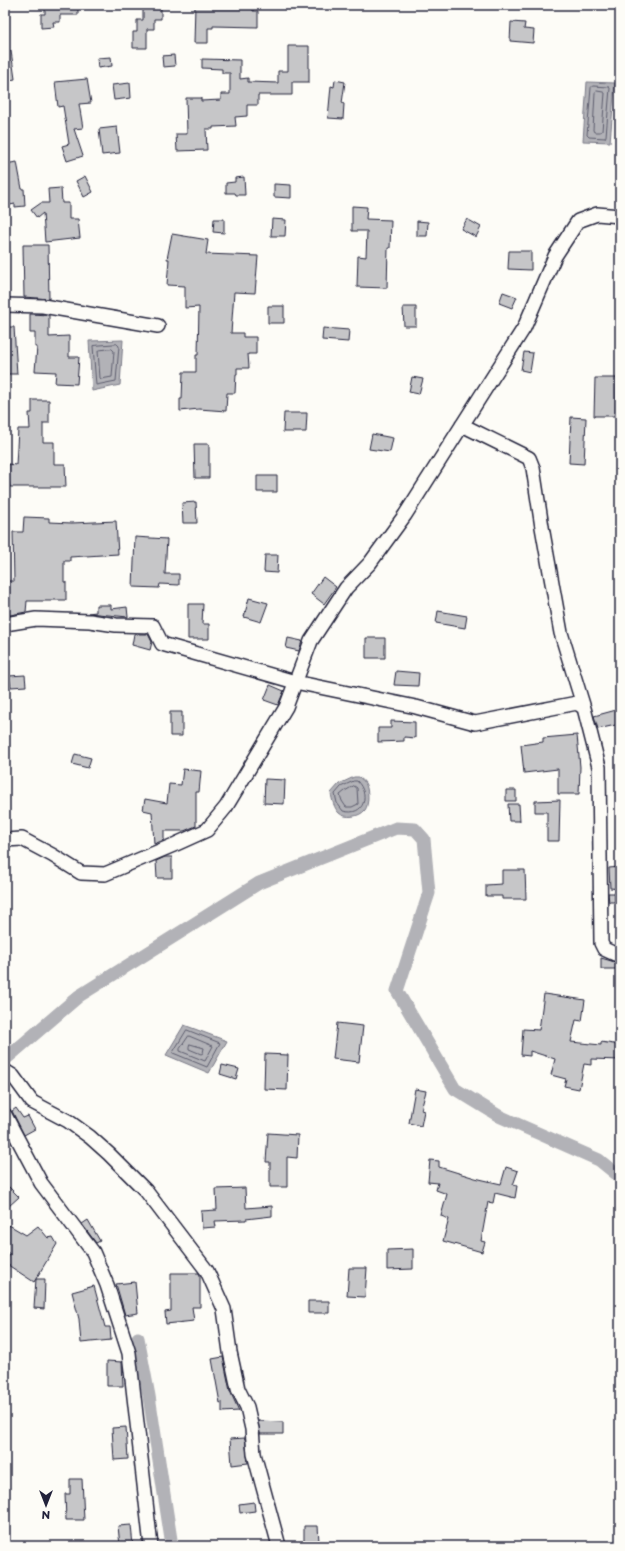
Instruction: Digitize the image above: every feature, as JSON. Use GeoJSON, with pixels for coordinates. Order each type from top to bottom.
{"type":"FeatureCollection","features":[{"type":"Feature","properties":{"kind":"street"},"geometry":{"type":"LineString","coordinates":[[5,840],[22,839],[81,873],[105,874],[207,830],[226,807],[286,707],[311,641],[346,588],[370,563],[405,515],[524,328],[555,256],[578,221],[597,214],[620,216]]}},
{"type":"Feature","properties":{"kind":"street"},"geometry":{"type":"LineString","coordinates":[[5,305],[43,306],[158,326]]}},
{"type":"Feature","properties":{"kind":"street"},"geometry":{"type":"LineString","coordinates":[[462,424],[529,458],[533,468],[561,633],[584,708],[599,767],[601,943],[604,949],[615,954]]}},
{"type":"Feature","properties":{"kind":"street"},"geometry":{"type":"LineString","coordinates":[[5,624],[36,619],[90,621],[116,625],[153,626],[162,644],[295,682],[416,707],[475,723],[577,703],[584,708]]}},
{"type":"Feature","properties":{"kind":"street"},"geometry":{"type":"LineString","coordinates":[[5,1071],[13,1076],[32,1102],[68,1121],[90,1137],[109,1154],[146,1191],[206,1271],[224,1309],[230,1352],[238,1389],[247,1407],[252,1429],[254,1454],[280,1546]]}},
{"type":"Feature","properties":{"kind":"street"},"geometry":{"type":"LineString","coordinates":[[5,1115],[9,1134],[41,1183],[93,1252],[107,1285],[129,1353],[151,1546]]}},
{"type":"Feature","properties":{"kind":"water"},"geometry":{"type":"Polygon","coordinates":[[[587,82],[615,83],[610,142],[583,141],[587,82]]]}},
{"type":"Feature","properties":{"kind":"water"},"geometry":{"type":"Polygon","coordinates":[[[123,340],[120,385],[92,391],[89,341],[123,340]]]}},
{"type":"Feature","properties":{"kind":"water"},"geometry":{"type":"Polygon","coordinates":[[[354,777],[359,777],[364,782],[368,793],[368,801],[363,812],[356,816],[349,817],[342,815],[336,809],[331,793],[339,784],[354,777]]]}},
{"type":"Feature","properties":{"kind":"water"},"geometry":{"type":"Polygon","coordinates":[[[184,1025],[227,1041],[209,1073],[166,1055],[184,1025]]]}},
{"type":"Feature","properties":{"kind":"building"},"geometry":{"type":"Polygon","coordinates":[[[78,5],[78,15],[60,15],[60,22],[53,22],[54,27],[41,28],[41,14],[45,14],[45,6],[78,5]]]}},
{"type":"Feature","properties":{"kind":"building"},"geometry":{"type":"Polygon","coordinates":[[[148,5],[161,5],[161,19],[154,19],[154,29],[147,29],[147,48],[133,48],[133,32],[137,32],[137,20],[143,20],[143,9],[148,9],[148,5]]]}},
{"type":"Feature","properties":{"kind":"building"},"geometry":{"type":"Polygon","coordinates":[[[195,5],[253,5],[253,11],[258,11],[258,27],[213,26],[213,28],[208,28],[208,43],[194,43],[195,5]]]}},
{"type":"Feature","properties":{"kind":"building"},"geometry":{"type":"Polygon","coordinates":[[[511,22],[525,23],[524,29],[534,30],[533,43],[510,41],[511,22]]]}},
{"type":"Feature","properties":{"kind":"building"},"geometry":{"type":"Polygon","coordinates":[[[288,46],[309,46],[309,82],[292,82],[292,95],[258,95],[258,105],[247,105],[247,116],[235,117],[236,126],[213,127],[213,129],[206,129],[207,150],[177,151],[176,134],[187,134],[186,98],[201,98],[201,101],[221,100],[221,94],[230,94],[230,73],[222,73],[222,69],[202,68],[202,59],[240,60],[240,79],[248,78],[248,82],[278,83],[278,71],[288,71],[288,46]]]}},
{"type":"Feature","properties":{"kind":"building"},"geometry":{"type":"Polygon","coordinates":[[[5,51],[11,51],[15,79],[5,81],[5,51]]]}},
{"type":"Feature","properties":{"kind":"building"},"geometry":{"type":"Polygon","coordinates":[[[174,55],[175,66],[163,67],[162,56],[174,55]]]}},
{"type":"Feature","properties":{"kind":"building"},"geometry":{"type":"Polygon","coordinates":[[[111,57],[112,66],[98,68],[97,58],[111,57]]]}},
{"type":"Feature","properties":{"kind":"building"},"geometry":{"type":"Polygon","coordinates":[[[87,79],[91,103],[79,104],[83,128],[74,129],[83,156],[67,161],[62,146],[69,144],[63,106],[58,107],[55,82],[87,79]]]}},
{"type":"Feature","properties":{"kind":"building"},"geometry":{"type":"Polygon","coordinates":[[[335,80],[345,82],[342,103],[344,104],[343,119],[328,118],[331,86],[334,87],[335,80]]]}},
{"type":"Feature","properties":{"kind":"building"},"geometry":{"type":"Polygon","coordinates":[[[130,83],[131,98],[114,100],[112,85],[130,83]]]}},
{"type":"Feature","properties":{"kind":"building"},"geometry":{"type":"Polygon","coordinates":[[[117,127],[120,153],[102,155],[99,129],[117,127]]]}},
{"type":"Feature","properties":{"kind":"building"},"geometry":{"type":"Polygon","coordinates":[[[17,162],[22,189],[24,189],[25,206],[15,207],[15,204],[5,206],[5,164],[17,162]]]}},
{"type":"Feature","properties":{"kind":"building"},"geometry":{"type":"Polygon","coordinates":[[[85,176],[93,192],[84,197],[76,181],[85,176]]]}},
{"type":"Feature","properties":{"kind":"building"},"geometry":{"type":"Polygon","coordinates":[[[244,177],[245,195],[226,193],[226,183],[235,182],[235,178],[244,177]]]}},
{"type":"Feature","properties":{"kind":"building"},"geometry":{"type":"Polygon","coordinates":[[[274,184],[291,185],[291,198],[274,197],[274,184]]]}},
{"type":"Feature","properties":{"kind":"building"},"geometry":{"type":"Polygon","coordinates":[[[61,188],[62,203],[69,203],[69,219],[78,219],[80,238],[45,242],[43,213],[37,218],[31,210],[41,203],[49,203],[48,189],[61,188]]]}},
{"type":"Feature","properties":{"kind":"building"},"geometry":{"type":"Polygon","coordinates":[[[352,206],[367,207],[366,219],[391,220],[390,248],[388,248],[387,288],[357,287],[358,256],[366,257],[367,231],[352,231],[352,206]]]}},
{"type":"Feature","properties":{"kind":"building"},"geometry":{"type":"Polygon","coordinates":[[[214,219],[224,219],[224,233],[213,232],[214,219]]]}},
{"type":"Feature","properties":{"kind":"building"},"geometry":{"type":"Polygon","coordinates":[[[272,219],[286,220],[285,236],[271,236],[272,219]]]}},
{"type":"Feature","properties":{"kind":"building"},"geometry":{"type":"Polygon","coordinates":[[[467,219],[481,227],[476,237],[461,229],[467,219]]]}},
{"type":"Feature","properties":{"kind":"building"},"geometry":{"type":"Polygon","coordinates":[[[417,221],[428,222],[427,236],[417,236],[417,221]]]}},
{"type":"Feature","properties":{"kind":"building"},"geometry":{"type":"Polygon","coordinates":[[[172,234],[208,240],[206,254],[258,256],[255,293],[234,292],[231,333],[243,333],[243,337],[256,337],[256,354],[248,354],[249,368],[237,368],[235,393],[227,393],[226,411],[199,409],[180,411],[183,372],[196,372],[196,355],[198,355],[199,307],[185,308],[185,286],[167,285],[169,259],[167,259],[172,234]]]}},
{"type":"Feature","properties":{"kind":"building"},"geometry":{"type":"Polygon","coordinates":[[[23,245],[48,245],[49,299],[24,297],[23,245]]]}},
{"type":"Feature","properties":{"kind":"building"},"geometry":{"type":"Polygon","coordinates":[[[509,251],[531,251],[531,270],[508,269],[509,251]]]}},
{"type":"Feature","properties":{"kind":"building"},"geometry":{"type":"Polygon","coordinates":[[[503,292],[517,297],[512,308],[499,303],[503,292]]]}},
{"type":"Feature","properties":{"kind":"building"},"geometry":{"type":"Polygon","coordinates":[[[268,306],[284,306],[284,323],[268,323],[268,306]]]}},
{"type":"Feature","properties":{"kind":"building"},"geometry":{"type":"Polygon","coordinates":[[[403,307],[416,307],[416,326],[404,326],[403,307]]]}},
{"type":"Feature","properties":{"kind":"building"},"geometry":{"type":"Polygon","coordinates":[[[30,314],[49,315],[49,337],[69,336],[69,357],[79,357],[77,384],[55,383],[56,372],[35,371],[37,347],[35,347],[35,333],[30,333],[30,314]]]}},
{"type":"Feature","properties":{"kind":"building"},"geometry":{"type":"Polygon","coordinates":[[[5,327],[14,327],[17,374],[5,374],[5,327]]]}},
{"type":"Feature","properties":{"kind":"building"},"geometry":{"type":"Polygon","coordinates":[[[323,328],[349,330],[348,342],[322,340],[323,328]]]}},
{"type":"Feature","properties":{"kind":"building"},"geometry":{"type":"Polygon","coordinates":[[[524,352],[533,353],[530,372],[521,370],[524,352]]]}},
{"type":"Feature","properties":{"kind":"building"},"geometry":{"type":"Polygon","coordinates":[[[412,377],[423,379],[419,394],[409,392],[412,377]]]}},
{"type":"Feature","properties":{"kind":"building"},"geometry":{"type":"Polygon","coordinates":[[[595,378],[617,378],[616,416],[594,416],[595,378]]]}},
{"type":"Feature","properties":{"kind":"building"},"geometry":{"type":"Polygon","coordinates":[[[32,400],[49,400],[49,423],[43,423],[43,442],[54,442],[54,464],[65,464],[66,487],[10,487],[8,480],[8,464],[16,465],[18,429],[30,429],[29,413],[32,413],[32,400]]]}},
{"type":"Feature","properties":{"kind":"building"},"geometry":{"type":"Polygon","coordinates":[[[284,413],[307,413],[306,432],[283,432],[284,413]]]}},
{"type":"Feature","properties":{"kind":"building"},"geometry":{"type":"Polygon","coordinates":[[[571,417],[586,418],[584,464],[569,463],[571,417]]]}},
{"type":"Feature","properties":{"kind":"building"},"geometry":{"type":"Polygon","coordinates":[[[372,434],[393,438],[390,452],[369,449],[372,434]]]}},
{"type":"Feature","properties":{"kind":"building"},"geometry":{"type":"Polygon","coordinates":[[[194,444],[209,444],[209,478],[195,478],[194,444]]]}},
{"type":"Feature","properties":{"kind":"building"},"geometry":{"type":"Polygon","coordinates":[[[257,476],[277,476],[277,492],[257,492],[257,476]]]}},
{"type":"Feature","properties":{"kind":"building"},"geometry":{"type":"Polygon","coordinates":[[[196,502],[197,523],[183,523],[182,503],[196,502]]]}},
{"type":"Feature","properties":{"kind":"building"},"geometry":{"type":"Polygon","coordinates":[[[24,517],[49,518],[49,522],[72,523],[116,521],[118,554],[70,557],[70,561],[64,561],[66,600],[27,601],[26,612],[5,616],[5,581],[14,581],[13,532],[23,532],[24,517]]]}},
{"type":"Feature","properties":{"kind":"building"},"geometry":{"type":"Polygon","coordinates":[[[135,537],[167,539],[165,574],[179,574],[179,585],[160,584],[159,588],[133,587],[135,537]]]}},
{"type":"Feature","properties":{"kind":"building"},"geometry":{"type":"Polygon","coordinates":[[[265,555],[278,555],[277,573],[264,572],[265,555]]]}},
{"type":"Feature","properties":{"kind":"building"},"geometry":{"type":"Polygon","coordinates":[[[323,577],[336,587],[324,604],[311,594],[323,577]]]}},
{"type":"Feature","properties":{"kind":"building"},"geometry":{"type":"Polygon","coordinates":[[[249,598],[268,603],[261,622],[244,617],[249,598]]]}},
{"type":"Feature","properties":{"kind":"building"},"geometry":{"type":"Polygon","coordinates":[[[188,604],[203,604],[202,624],[209,624],[209,639],[188,639],[188,604]]]}},
{"type":"Feature","properties":{"kind":"building"},"geometry":{"type":"Polygon","coordinates":[[[96,605],[111,605],[111,609],[127,607],[128,617],[88,613],[96,612],[96,605]]]}},
{"type":"Feature","properties":{"kind":"building"},"geometry":{"type":"Polygon","coordinates":[[[438,611],[467,616],[465,628],[436,623],[438,611]]]}},
{"type":"Feature","properties":{"kind":"building"},"geometry":{"type":"Polygon","coordinates":[[[134,634],[148,634],[152,642],[150,650],[132,645],[134,634]]]}},
{"type":"Feature","properties":{"kind":"building"},"geometry":{"type":"Polygon","coordinates":[[[288,638],[302,641],[299,651],[286,648],[288,638]]]}},
{"type":"Feature","properties":{"kind":"building"},"geometry":{"type":"Polygon","coordinates":[[[366,638],[385,638],[385,658],[366,658],[366,638]]]}},
{"type":"Feature","properties":{"kind":"building"},"geometry":{"type":"Polygon","coordinates":[[[396,671],[419,673],[418,686],[394,685],[396,671]]]}},
{"type":"Feature","properties":{"kind":"building"},"geometry":{"type":"Polygon","coordinates":[[[25,675],[26,686],[11,687],[9,676],[25,675]]]}},
{"type":"Feature","properties":{"kind":"building"},"geometry":{"type":"Polygon","coordinates":[[[270,685],[284,691],[278,705],[264,700],[270,685]]]}},
{"type":"Feature","properties":{"kind":"building"},"geometry":{"type":"Polygon","coordinates":[[[620,709],[620,724],[598,729],[594,716],[620,709]]]}},
{"type":"Feature","properties":{"kind":"building"},"geometry":{"type":"Polygon","coordinates":[[[170,712],[182,712],[182,736],[170,736],[170,712]]]}},
{"type":"Feature","properties":{"kind":"building"},"geometry":{"type":"Polygon","coordinates":[[[391,721],[415,722],[415,738],[404,737],[404,741],[378,742],[378,728],[391,728],[391,721]]]}},
{"type":"Feature","properties":{"kind":"building"},"geometry":{"type":"Polygon","coordinates":[[[577,735],[580,767],[579,794],[558,794],[558,769],[524,773],[521,745],[543,742],[543,738],[577,735]]]}},
{"type":"Feature","properties":{"kind":"building"},"geometry":{"type":"Polygon","coordinates":[[[75,754],[91,758],[88,768],[72,764],[75,754]]]}},
{"type":"Feature","properties":{"kind":"building"},"geometry":{"type":"Polygon","coordinates":[[[183,769],[201,771],[199,792],[196,792],[196,826],[184,831],[164,831],[164,840],[154,844],[152,812],[143,810],[145,799],[167,803],[169,784],[181,785],[183,769]]]}},
{"type":"Feature","properties":{"kind":"building"},"geometry":{"type":"Polygon","coordinates":[[[265,779],[285,780],[284,804],[264,803],[265,779]]]}},
{"type":"Feature","properties":{"kind":"building"},"geometry":{"type":"Polygon","coordinates":[[[506,790],[516,790],[516,801],[506,801],[506,790]]]}},
{"type":"Feature","properties":{"kind":"building"},"geometry":{"type":"Polygon","coordinates":[[[560,800],[559,841],[547,841],[547,812],[535,812],[535,801],[560,800]]]}},
{"type":"Feature","properties":{"kind":"building"},"geometry":{"type":"Polygon","coordinates":[[[508,804],[519,804],[520,821],[509,821],[508,804]]]}},
{"type":"Feature","properties":{"kind":"building"},"geometry":{"type":"Polygon","coordinates":[[[165,857],[172,857],[172,878],[157,878],[156,861],[165,857]]]}},
{"type":"Feature","properties":{"kind":"building"},"geometry":{"type":"Polygon","coordinates":[[[620,867],[620,889],[610,888],[609,868],[620,867]]]}},
{"type":"Feature","properties":{"kind":"building"},"geometry":{"type":"Polygon","coordinates":[[[502,870],[525,870],[526,899],[502,899],[502,896],[486,896],[486,885],[502,884],[502,870]]]}},
{"type":"Feature","properties":{"kind":"building"},"geometry":{"type":"Polygon","coordinates":[[[608,893],[615,893],[615,902],[609,902],[608,893]]]}},
{"type":"Feature","properties":{"kind":"building"},"geometry":{"type":"Polygon","coordinates":[[[601,958],[615,962],[620,960],[620,969],[601,969],[601,958]]]}},
{"type":"Feature","properties":{"kind":"building"},"geometry":{"type":"Polygon","coordinates":[[[544,994],[585,1000],[582,1021],[576,1020],[571,1042],[601,1045],[601,1042],[620,1045],[620,1060],[591,1059],[591,1065],[584,1064],[579,1089],[564,1086],[566,1079],[551,1075],[555,1059],[530,1051],[530,1056],[521,1055],[523,1029],[539,1030],[544,994]]]}},
{"type":"Feature","properties":{"kind":"building"},"geometry":{"type":"Polygon","coordinates":[[[337,1023],[363,1026],[359,1062],[333,1059],[337,1023]]]}},
{"type":"Feature","properties":{"kind":"building"},"geometry":{"type":"Polygon","coordinates":[[[265,1054],[288,1055],[287,1090],[264,1089],[265,1054]]]}},
{"type":"Feature","properties":{"kind":"building"},"geometry":{"type":"Polygon","coordinates":[[[222,1065],[239,1069],[236,1079],[220,1074],[222,1065]]]}},
{"type":"Feature","properties":{"kind":"building"},"geometry":{"type":"Polygon","coordinates":[[[415,1089],[426,1091],[421,1110],[424,1111],[421,1126],[409,1123],[415,1089]]]}},
{"type":"Feature","properties":{"kind":"building"},"geometry":{"type":"Polygon","coordinates":[[[16,1108],[23,1118],[28,1116],[35,1129],[24,1135],[12,1111],[16,1108]]]}},
{"type":"Feature","properties":{"kind":"building"},"geometry":{"type":"Polygon","coordinates":[[[268,1133],[298,1135],[297,1158],[287,1157],[287,1187],[270,1187],[270,1162],[266,1162],[268,1133]]]}},
{"type":"Feature","properties":{"kind":"building"},"geometry":{"type":"Polygon","coordinates":[[[430,1160],[439,1161],[439,1167],[501,1184],[506,1167],[518,1171],[513,1185],[517,1186],[515,1198],[495,1193],[493,1203],[488,1202],[481,1241],[485,1242],[482,1252],[443,1241],[449,1219],[441,1216],[447,1194],[436,1190],[438,1183],[428,1182],[430,1160]]]}},
{"type":"Feature","properties":{"kind":"building"},"geometry":{"type":"Polygon","coordinates":[[[5,1183],[19,1197],[9,1206],[5,1201],[5,1183]]]}},
{"type":"Feature","properties":{"kind":"building"},"geometry":{"type":"Polygon","coordinates":[[[245,1188],[246,1208],[272,1206],[272,1216],[246,1220],[215,1221],[216,1227],[202,1228],[201,1211],[217,1210],[216,1189],[245,1188]]]}},
{"type":"Feature","properties":{"kind":"building"},"geometry":{"type":"Polygon","coordinates":[[[88,1220],[100,1241],[96,1243],[82,1224],[88,1220]]]}},
{"type":"Feature","properties":{"kind":"building"},"geometry":{"type":"Polygon","coordinates":[[[9,1225],[26,1235],[38,1226],[48,1238],[53,1237],[57,1244],[34,1282],[5,1263],[10,1254],[5,1251],[5,1232],[9,1225]]]}},
{"type":"Feature","properties":{"kind":"building"},"geometry":{"type":"Polygon","coordinates":[[[413,1249],[413,1269],[387,1270],[387,1250],[413,1249]]]}},
{"type":"Feature","properties":{"kind":"building"},"geometry":{"type":"Polygon","coordinates":[[[349,1268],[367,1268],[365,1297],[347,1296],[349,1268]]]}},
{"type":"Feature","properties":{"kind":"building"},"geometry":{"type":"Polygon","coordinates":[[[171,1273],[199,1273],[200,1275],[200,1307],[192,1307],[194,1321],[166,1324],[165,1312],[171,1311],[171,1273]]]}},
{"type":"Feature","properties":{"kind":"building"},"geometry":{"type":"Polygon","coordinates":[[[36,1279],[45,1279],[44,1309],[34,1308],[36,1279]]]}},
{"type":"Feature","properties":{"kind":"building"},"geometry":{"type":"Polygon","coordinates":[[[135,1282],[138,1313],[125,1315],[116,1284],[135,1282]]]}},
{"type":"Feature","properties":{"kind":"building"},"geometry":{"type":"Polygon","coordinates":[[[94,1286],[105,1327],[110,1327],[111,1340],[81,1343],[79,1319],[72,1292],[94,1286]]]}},
{"type":"Feature","properties":{"kind":"building"},"geometry":{"type":"Polygon","coordinates":[[[308,1301],[329,1301],[329,1313],[308,1313],[308,1301]]]}},
{"type":"Feature","properties":{"kind":"building"},"geometry":{"type":"Polygon","coordinates":[[[223,1357],[230,1391],[239,1411],[222,1412],[222,1402],[220,1403],[212,1359],[223,1357]]]}},
{"type":"Feature","properties":{"kind":"building"},"geometry":{"type":"Polygon","coordinates":[[[107,1361],[122,1362],[123,1386],[107,1386],[107,1361]]]}},
{"type":"Feature","properties":{"kind":"building"},"geometry":{"type":"Polygon","coordinates":[[[258,1421],[283,1422],[283,1434],[260,1434],[258,1421]]]}},
{"type":"Feature","properties":{"kind":"building"},"geometry":{"type":"Polygon","coordinates":[[[126,1427],[128,1459],[114,1460],[112,1428],[126,1427]]]}},
{"type":"Feature","properties":{"kind":"building"},"geometry":{"type":"Polygon","coordinates":[[[245,1438],[248,1463],[232,1465],[230,1439],[245,1438]]]}},
{"type":"Feature","properties":{"kind":"building"},"geometry":{"type":"Polygon","coordinates":[[[70,1479],[82,1479],[84,1520],[66,1520],[65,1494],[70,1494],[70,1479]]]}},
{"type":"Feature","properties":{"kind":"building"},"geometry":{"type":"Polygon","coordinates":[[[254,1502],[255,1511],[240,1513],[239,1504],[254,1502]]]}},
{"type":"Feature","properties":{"kind":"building"},"geometry":{"type":"Polygon","coordinates":[[[131,1525],[133,1546],[120,1546],[118,1526],[131,1525]]]}},
{"type":"Feature","properties":{"kind":"building"},"geometry":{"type":"Polygon","coordinates":[[[304,1526],[318,1526],[319,1542],[304,1543],[304,1526]]]}},
{"type":"Feature","properties":{"kind":"waterway"},"geometry":{"type":"LineString","coordinates":[[5,1057],[8,1057],[79,996],[259,883],[396,828],[415,829],[424,839],[429,893],[397,991],[455,1089],[499,1116],[599,1160],[620,1177]]}},
{"type":"Feature","properties":{"kind":"waterway"},"geometry":{"type":"LineString","coordinates":[[138,1338],[149,1396],[172,1546]]}}]}
